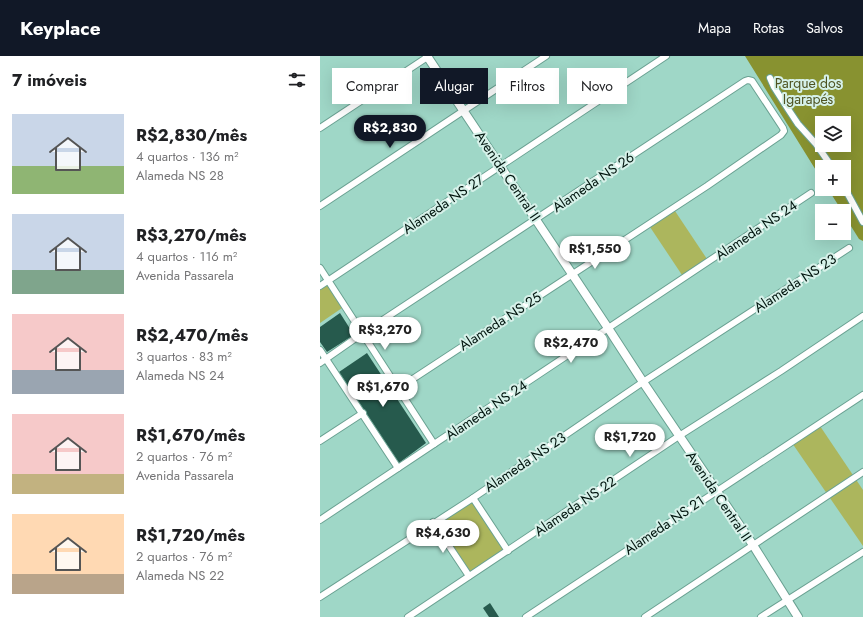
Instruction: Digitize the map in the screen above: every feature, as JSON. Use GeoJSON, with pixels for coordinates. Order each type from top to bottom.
{"type":"FeatureCollection","features":[{"type":"Feature","properties":{"kind":"street"},"geometry":{"type":"LineString","coordinates":[[320,128],[428,56]]}},
{"type":"Feature","properties":{"kind":"street","name":"Avenida Central II"},"geometry":{"type":"LineString","coordinates":[[428,56],[643,382],[753,545],[798,617]]}},
{"type":"Feature","properties":{"kind":"street"},"geometry":{"type":"LineString","coordinates":[[320,206],[546,56]]}},
{"type":"Feature","properties":{"kind":"street","name":"Alameda NS 27"},"geometry":{"type":"LineString","coordinates":[[320,286],[666,56]]}},
{"type":"Feature","properties":{"kind":"street"},"geometry":{"type":"LineString","coordinates":[[770,78],[774,87],[798,124],[816,144],[827,160]]}},
{"type":"Feature","properties":{"kind":"street","name":"Alameda NS 26"},"geometry":{"type":"LineString","coordinates":[[320,363],[363,333],[748,80],[752,81],[783,128],[784,131],[781,135]]}},
{"type":"Feature","properties":{"kind":"street","name":"Alameda NS 25"},"geometry":{"type":"LineString","coordinates":[[399,388],[707,186],[781,135]]}},
{"type":"Feature","properties":{"kind":"street","name":"Alameda NS 24"},"geometry":{"type":"LineString","coordinates":[[320,520],[811,193]]}},
{"type":"Feature","properties":{"kind":"street"},"geometry":{"type":"LineString","coordinates":[[849,196],[863,222]]}},
{"type":"Feature","properties":{"kind":"street","name":"Alameda NS 23"},"geometry":{"type":"LineString","coordinates":[[320,597],[433,522],[473,498],[643,382],[849,248]]}},
{"type":"Feature","properties":{"kind":"street"},"geometry":{"type":"LineString","coordinates":[[320,268],[434,444]]}},
{"type":"Feature","properties":{"kind":"street","name":"Alameda NS 22"},"geometry":{"type":"LineString","coordinates":[[408,617],[679,436],[781,371],[863,316]]}},
{"type":"Feature","properties":{"kind":"street"},"geometry":{"type":"LineString","coordinates":[[320,350],[398,468]]}},
{"type":"Feature","properties":{"kind":"street","name":"Alameda NS 21"},"geometry":{"type":"LineString","coordinates":[[526,617],[863,395]]}},
{"type":"Feature","properties":{"kind":"street"},"geometry":{"type":"LineString","coordinates":[[320,441],[363,413]]}},
{"type":"Feature","properties":{"kind":"street"},"geometry":{"type":"LineString","coordinates":[[645,617],[863,472]]}},
{"type":"Feature","properties":{"kind":"street"},"geometry":{"type":"LineString","coordinates":[[473,498],[508,551]]}},
{"type":"Feature","properties":{"kind":"street"},"geometry":{"type":"LineString","coordinates":[[433,522],[469,576]]}},
{"type":"Feature","properties":{"kind":"street"},"geometry":{"type":"LineString","coordinates":[[761,617],[863,552]]}},
{"type":"Feature","properties":{"kind":"green space","name":"Parque dos Igarapés"},"geometry":{"type":"Polygon","coordinates":[[[745,56],[863,56],[863,241],[859,239],[851,226],[851,204],[838,204],[832,196],[851,196],[851,160],[815,160],[815,169],[745,56]]]}},
{"type":"Feature","properties":{"kind":"green space"},"geometry":{"type":"Polygon","coordinates":[[[673,208],[707,259],[682,275],[648,224],[673,208]]]}},
{"type":"Feature","properties":{"kind":"green space"},"geometry":{"type":"Polygon","coordinates":[[[327,279],[345,306],[320,323],[320,284],[327,279]]]}},
{"type":"Feature","properties":{"kind":"green space"},"geometry":{"type":"Polygon","coordinates":[[[818,423],[863,490],[863,546],[790,440],[818,423]]]}},
{"type":"Feature","properties":{"kind":"green space"},"geometry":{"type":"Polygon","coordinates":[[[470,496],[507,550],[468,577],[431,522],[470,496]]]}},
{"type":"Feature","properties":{"kind":"building"},"geometry":{"type":"Polygon","coordinates":[[[340,313],[354,335],[327,352],[320,342],[320,327],[340,313]]]}},
{"type":"Feature","properties":{"kind":"building"},"geometry":{"type":"Polygon","coordinates":[[[367,353],[426,443],[399,463],[339,372],[367,353]]]}},
{"type":"Feature","properties":{"kind":"building"},"geometry":{"type":"Polygon","coordinates":[[[490,603],[499,617],[489,617],[483,608],[490,603]]]}}]}
